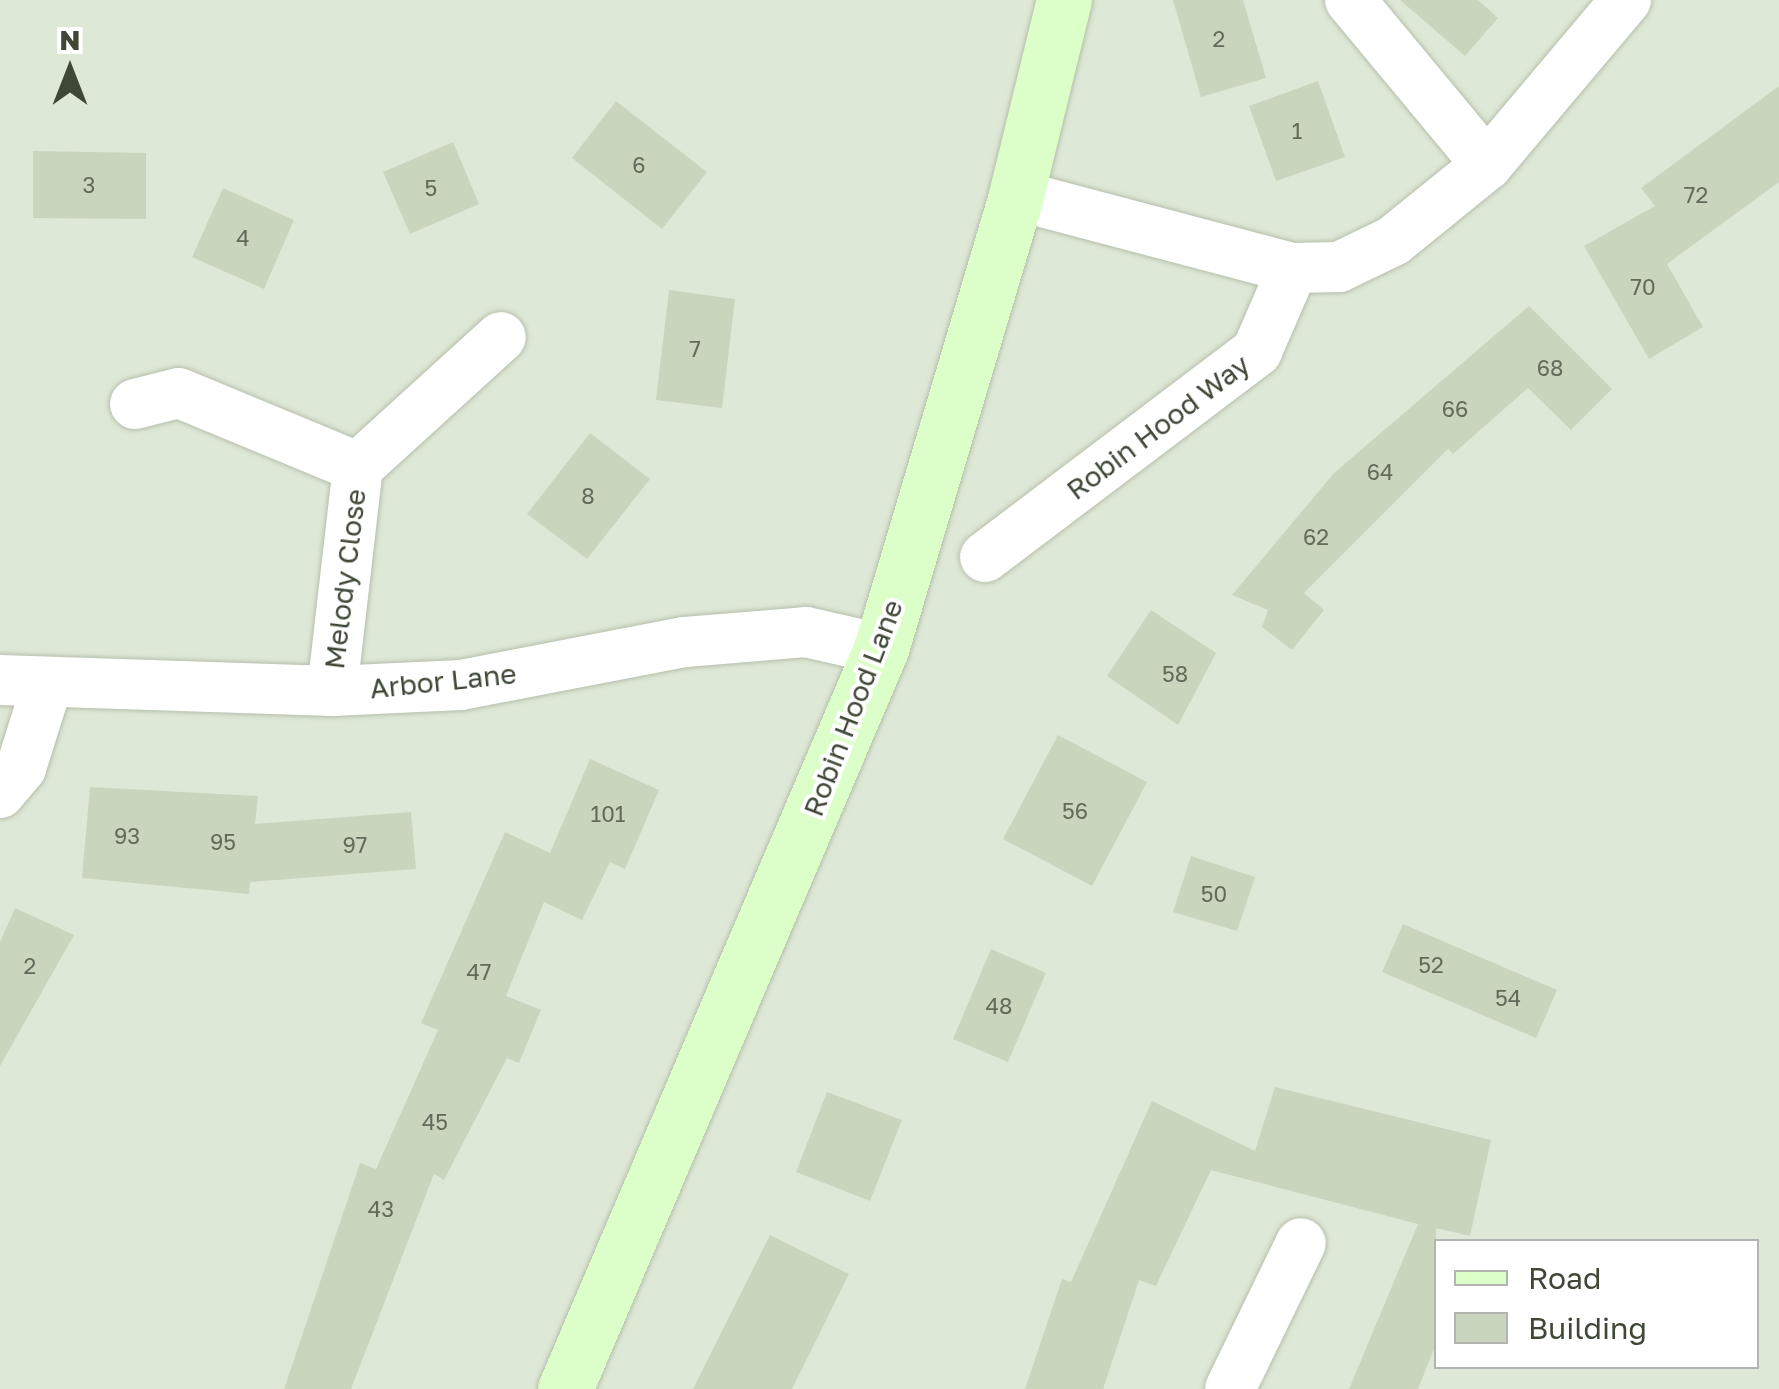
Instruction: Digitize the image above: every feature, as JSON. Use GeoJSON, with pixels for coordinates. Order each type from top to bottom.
{"type":"FeatureCollection","features":[{"type":"Feature","properties":{"kind":"main road","name":"Robin Hood Lane"},"geometry":{"type":"LineString","coordinates":[[565,1389],[881,649],[1016,195],[1064,0]]}},
{"type":"Feature","properties":{"kind":"street"},"geometry":{"type":"LineString","coordinates":[[1350,0],[1487,165]]}},
{"type":"Feature","properties":{"kind":"street"},"geometry":{"type":"LineString","coordinates":[[1016,195],[1293,268],[1339,267],[1370,254],[1487,165],[1626,0]]}},
{"type":"Feature","properties":{"kind":"street","name":"Robin Hood Way"},"geometry":{"type":"LineString","coordinates":[[986,558],[1257,352],[1293,268]]}},
{"type":"Feature","properties":{"kind":"street","name":"Melody Close"},"geometry":{"type":"LineString","coordinates":[[332,691],[358,467],[501,337]]}},
{"type":"Feature","properties":{"kind":"street","name":"Melody Close"},"geometry":{"type":"LineString","coordinates":[[135,404],[179,393],[358,467]]}},
{"type":"Feature","properties":{"kind":"street","name":"Arbor Lane"},"geometry":{"type":"LineString","coordinates":[[24,682],[332,691],[461,684],[685,642],[806,632],[881,649]]}},
{"type":"Feature","properties":{"kind":"street"},"geometry":{"type":"LineString","coordinates":[[0,793],[20,768],[24,682]]}},
{"type":"Feature","properties":{"kind":"street"},"geometry":{"type":"LineString","coordinates":[[1230,1389],[1300,1243]]}},
{"type":"Feature","properties":{"kind":"shaded area"},"geometry":{"type":"Polygon","coordinates":[[[0,0],[1779,0],[1779,1389],[0,1389],[0,0]]]}},
{"type":"Feature","properties":{"kind":"building"},"geometry":{"type":"Polygon","coordinates":[[[1173,0],[1243,0],[1266,78],[1201,97],[1173,0]]]}},
{"type":"Feature","properties":{"kind":"building"},"geometry":{"type":"Polygon","coordinates":[[[1400,0],[1478,0],[1498,18],[1465,56],[1400,0]]]}},
{"type":"Feature","properties":{"kind":"building"},"geometry":{"type":"Polygon","coordinates":[[[1318,81],[1345,157],[1276,181],[1249,106],[1318,81]]]}},
{"type":"Feature","properties":{"kind":"building"},"geometry":{"type":"Polygon","coordinates":[[[1779,86],[1779,182],[1667,264],[1703,327],[1649,359],[1584,246],[1655,206],[1641,188],[1779,86]]]}},
{"type":"Feature","properties":{"kind":"building"},"geometry":{"type":"Polygon","coordinates":[[[616,101],[707,172],[662,229],[572,158],[616,101]]]}},
{"type":"Feature","properties":{"kind":"building"},"geometry":{"type":"Polygon","coordinates":[[[453,142],[479,204],[410,234],[383,172],[453,142]]]}},
{"type":"Feature","properties":{"kind":"building"},"geometry":{"type":"Polygon","coordinates":[[[33,151],[146,153],[146,219],[33,218],[33,151]]]}},
{"type":"Feature","properties":{"kind":"building"},"geometry":{"type":"Polygon","coordinates":[[[223,188],[294,220],[264,289],[192,257],[223,188]]]}},
{"type":"Feature","properties":{"kind":"building"},"geometry":{"type":"Polygon","coordinates":[[[669,290],[735,299],[722,408],[656,400],[669,290]]]}},
{"type":"Feature","properties":{"kind":"building"},"geometry":{"type":"Polygon","coordinates":[[[1529,306],[1612,389],[1571,430],[1528,388],[1453,454],[1448,449],[1304,593],[1324,610],[1292,650],[1262,627],[1268,610],[1232,595],[1334,473],[1529,306]]]}},
{"type":"Feature","properties":{"kind":"building"},"geometry":{"type":"Polygon","coordinates":[[[590,433],[650,479],[587,559],[527,514],[590,433]]]}},
{"type":"Feature","properties":{"kind":"building"},"geometry":{"type":"Polygon","coordinates":[[[1151,610],[1216,653],[1178,725],[1107,676],[1151,610]]]}},
{"type":"Feature","properties":{"kind":"building"},"geometry":{"type":"Polygon","coordinates":[[[1058,735],[1147,782],[1092,886],[1003,839],[1058,735]]]}},
{"type":"Feature","properties":{"kind":"building"},"geometry":{"type":"Polygon","coordinates":[[[590,759],[659,790],[625,869],[610,862],[582,920],[544,902],[506,996],[541,1010],[519,1063],[507,1058],[444,1180],[434,1174],[351,1389],[284,1389],[360,1163],[376,1169],[438,1030],[421,1023],[505,832],[550,853],[590,759]]]}},
{"type":"Feature","properties":{"kind":"building"},"geometry":{"type":"Polygon","coordinates":[[[90,787],[258,796],[255,824],[411,812],[416,869],[250,882],[249,894],[82,878],[90,787]]]}},
{"type":"Feature","properties":{"kind":"building"},"geometry":{"type":"Polygon","coordinates":[[[1191,856],[1255,877],[1237,931],[1173,912],[1191,856]]]}},
{"type":"Feature","properties":{"kind":"building"},"geometry":{"type":"Polygon","coordinates":[[[15,908],[74,935],[0,1066],[0,942],[15,908]]]}},
{"type":"Feature","properties":{"kind":"building"},"geometry":{"type":"Polygon","coordinates":[[[1403,924],[1557,990],[1536,1038],[1382,972],[1403,924]]]}},
{"type":"Feature","properties":{"kind":"building"},"geometry":{"type":"Polygon","coordinates":[[[991,949],[1046,973],[1008,1062],[953,1039],[991,949]]]}},
{"type":"Feature","properties":{"kind":"building"},"geometry":{"type":"Polygon","coordinates":[[[1275,1087],[1491,1140],[1470,1236],[1436,1228],[1434,1349],[1418,1389],[1349,1389],[1418,1224],[1211,1170],[1156,1286],[1139,1280],[1103,1389],[1025,1389],[1062,1279],[1071,1282],[1152,1101],[1255,1151],[1275,1087]]]}},
{"type":"Feature","properties":{"kind":"building"},"geometry":{"type":"Polygon","coordinates":[[[827,1092],[902,1120],[870,1201],[796,1172],[827,1092]]]}},
{"type":"Feature","properties":{"kind":"building"},"geometry":{"type":"Polygon","coordinates":[[[770,1235],[849,1274],[792,1389],[693,1389],[770,1235]]]}}]}
